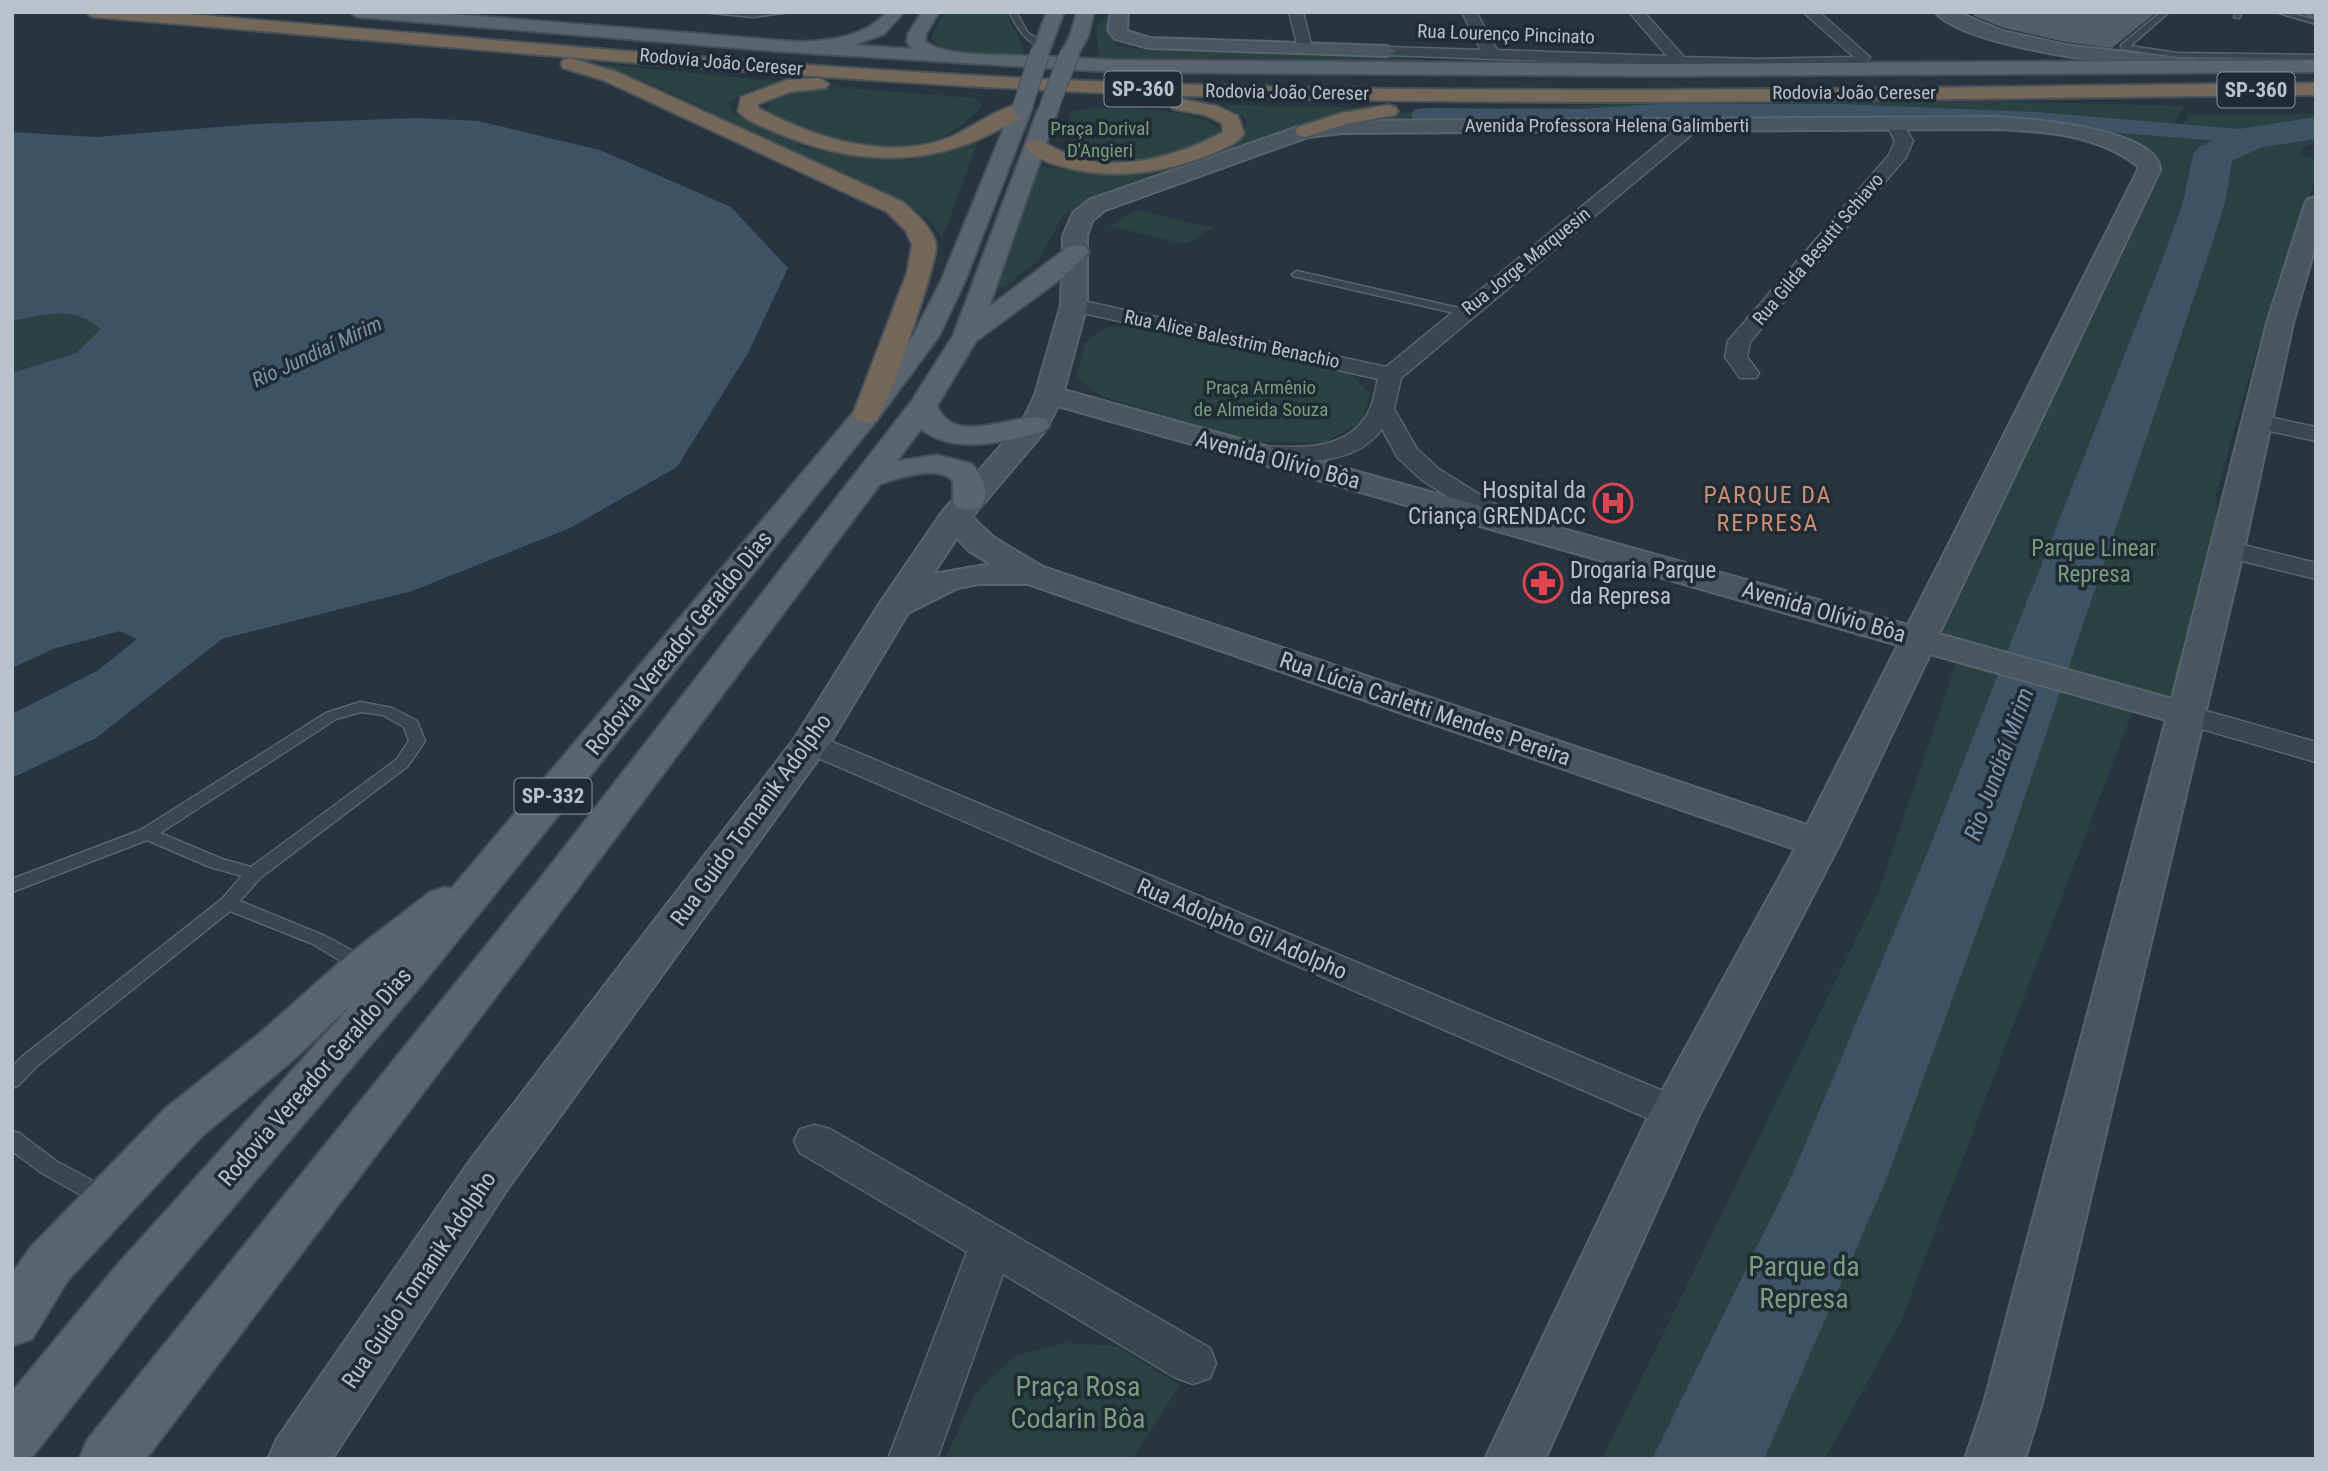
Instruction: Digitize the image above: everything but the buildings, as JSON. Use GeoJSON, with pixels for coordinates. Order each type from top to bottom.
{"type":"FeatureCollection","features":[{"type":"Feature","properties":{"kind":"highway","name":"Rodovia João Cereser"},"geometry":{"type":"LineString","coordinates":[[93,12],[943,80],[1082,88],[1276,93],[1688,94],[2316,90]]}},
{"type":"Feature","properties":{"kind":"highway","name":"Rodovia João Cereser"},"geometry":{"type":"LineString","coordinates":[[245,12],[917,66],[1119,78],[1532,83],[2316,78]]}},
{"type":"Feature","properties":{"kind":"highway"},"geometry":{"type":"LineString","coordinates":[[200,21],[482,50],[909,87]]}},
{"type":"Feature","properties":{"kind":"highway"},"geometry":{"type":"LineString","coordinates":[[482,50],[555,61],[610,76],[895,208],[916,228],[923,245],[919,273],[867,414]]}},
{"type":"Feature","properties":{"kind":"highway"},"geometry":{"type":"LineString","coordinates":[[1036,108],[948,144],[880,153],[832,146],[768,123],[748,111],[748,101],[787,86],[817,84],[1119,98],[1520,103]]}},
{"type":"Feature","properties":{"kind":"highway"},"geometry":{"type":"LineString","coordinates":[[1305,131],[1375,112],[1688,94]]}},
{"type":"Feature","properties":{"kind":"highway"},"geometry":{"type":"LineString","coordinates":[[1035,146],[1065,163],[1102,168],[1129,168],[1170,161],[1215,146],[1234,134],[1231,120],[1210,110],[1119,98]]}},
{"type":"Feature","properties":{"kind":"main road"},"geometry":{"type":"LineString","coordinates":[[357,12],[774,46],[1113,66],[1562,69],[2316,66]]}},
{"type":"Feature","properties":{"kind":"main road"},"geometry":{"type":"LineString","coordinates":[[774,46],[821,46],[859,38],[890,21],[896,12]]}},
{"type":"Feature","properties":{"kind":"main road"},"geometry":{"type":"LineString","coordinates":[[930,12],[917,34],[916,42],[922,48],[950,56],[983,60]]}},
{"type":"Feature","properties":{"kind":"main road","name":"Rodovia Vereador Geraldo Dias"},"geometry":{"type":"LineString","coordinates":[[108,1459],[554,890],[923,406],[966,336],[1035,146],[1041,50],[1056,12]]}},
{"type":"Feature","properties":{"kind":"main road","name":"Rodovia Vereador Geraldo Dias"},"geometry":{"type":"LineString","coordinates":[[12,1437],[136,1281],[408,971],[867,414],[926,336],[1036,108],[1079,36],[1086,12]]}},
{"type":"Feature","properties":{"kind":"main road"},"geometry":{"type":"LineString","coordinates":[[1079,36],[1101,12]]}},
{"type":"Feature","properties":{"kind":"main road"},"geometry":{"type":"LineString","coordinates":[[1387,51],[1562,69]]}},
{"type":"Feature","properties":{"kind":"main road"},"geometry":{"type":"LineString","coordinates":[[966,336],[1053,274],[1077,252]]}},
{"type":"Feature","properties":{"kind":"main road"},"geometry":{"type":"LineString","coordinates":[[923,406],[930,421],[940,428],[960,434],[1002,432],[1035,425]]}},
{"type":"Feature","properties":{"kind":"main road"},"geometry":{"type":"LineString","coordinates":[[870,477],[917,465],[947,466],[963,472],[969,480],[962,510]]}},
{"type":"Feature","properties":{"kind":"main road"},"geometry":{"type":"LineString","coordinates":[[12,1322],[49,1264],[184,1122],[276,1046],[364,966],[504,855]]}},
{"type":"Feature","properties":{"kind":"street"},"geometry":{"type":"LineString","coordinates":[[428,12],[569,30]]}},
{"type":"Feature","properties":{"kind":"street","name":"Rua Lourenço Pincinato"},"geometry":{"type":"LineString","coordinates":[[1120,12],[1117,30],[1121,35],[1136,41],[1162,44],[1680,62],[1860,61],[1863,57],[1810,12]]}},
{"type":"Feature","properties":{"kind":"street"},"geometry":{"type":"LineString","coordinates":[[1296,12],[1305,48]]}},
{"type":"Feature","properties":{"kind":"street"},"geometry":{"type":"LineString","coordinates":[[1469,12],[1492,54]]}},
{"type":"Feature","properties":{"kind":"street"},"geometry":{"type":"LineString","coordinates":[[1636,12],[1680,62]]}},
{"type":"Feature","properties":{"kind":"street"},"geometry":{"type":"LineString","coordinates":[[1943,12],[1988,32],[2089,53],[2206,67]]}},
{"type":"Feature","properties":{"kind":"street","name":"Rua Gilda Besutti Schiavo"},"geometry":{"type":"LineString","coordinates":[[1748,373],[1736,357],[1739,341],[1897,157],[1904,141],[1894,123]]}},
{"type":"Feature","properties":{"kind":"street","name":"Avenida Professora Helena Galimberti"},"geometry":{"type":"LineString","coordinates":[[1153,184],[1305,131],[1386,125],[2013,124],[2070,131],[2108,141],[2135,153],[2149,164],[2149,170],[1921,640]]}},
{"type":"Feature","properties":{"kind":"street","name":"Rua Jorge Marquesin"},"geometry":{"type":"LineString","coordinates":[[1390,374],[1691,126]]}},
{"type":"Feature","properties":{"kind":"street","name":"Rua Guido Tomanik Adolpho"},"geometry":{"type":"LineString","coordinates":[[298,1459],[490,1173],[811,743],[895,606],[962,510],[1035,425],[1049,395],[1074,305],[1077,252],[1075,236],[1081,218],[1097,205],[1153,184]]}},
{"type":"Feature","properties":{"kind":"street"},"geometry":{"type":"LineString","coordinates":[[1995,1459],[2013,1403],[2228,549],[2280,323],[2316,204]]}},
{"type":"Feature","properties":{"kind":"street","name":"Rua Alice Balestrim Benachio"},"geometry":{"type":"LineString","coordinates":[[1074,305],[1390,374]]}},
{"type":"Feature","properties":{"kind":"street"},"geometry":{"type":"LineString","coordinates":[[1251,453],[1298,455],[1336,452],[1355,443],[1370,429],[1382,410],[1390,374]]}},
{"type":"Feature","properties":{"kind":"street","name":"Avenida Olívio Bôa"},"geometry":{"type":"LineString","coordinates":[[1049,395],[2316,752]]}},
{"type":"Feature","properties":{"kind":"street"},"geometry":{"type":"LineString","coordinates":[[1382,410],[1407,453],[1431,475],[1509,524]]}},
{"type":"Feature","properties":{"kind":"street"},"geometry":{"type":"LineString","coordinates":[[2259,422],[2316,434]]}},
{"type":"Feature","properties":{"kind":"street","name":"Rua Lúcia Carletti Mendes Pereira"},"geometry":{"type":"LineString","coordinates":[[962,510],[981,544],[1031,574],[1819,843]]}},
{"type":"Feature","properties":{"kind":"street"},"geometry":{"type":"LineString","coordinates":[[2228,549],[2316,571]]}},
{"type":"Feature","properties":{"kind":"street","name":"Rua Lúcia Carletti Mendes Pereira"},"geometry":{"type":"LineString","coordinates":[[895,606],[948,580],[979,574],[1031,574]]}},
{"type":"Feature","properties":{"kind":"street"},"geometry":{"type":"LineString","coordinates":[[1515,1459],[1675,1113],[1819,843],[1921,640]]}},
{"type":"Feature","properties":{"kind":"street","name":"Rua Adolpho Gil Adolpho"},"geometry":{"type":"LineString","coordinates":[[811,743],[1675,1113]]}},
{"type":"Feature","properties":{"kind":"street"},"geometry":{"type":"LineString","coordinates":[[815,1142],[1193,1363]]}},
{"type":"Feature","properties":{"kind":"street"},"geometry":{"type":"LineString","coordinates":[[912,1459],[992,1245]]}},
{"type":"Feature","properties":{"kind":"lane"},"geometry":{"type":"LineString","coordinates":[[705,12],[752,15],[788,12]]}},
{"type":"Feature","properties":{"kind":"lane"},"geometry":{"type":"LineString","coordinates":[[1012,12],[1025,34],[1041,50]]}},
{"type":"Feature","properties":{"kind":"lane"},"geometry":{"type":"LineString","coordinates":[[2165,12],[2124,47],[2178,55],[2316,57]]}},
{"type":"Feature","properties":{"kind":"lane"},"geometry":{"type":"LineString","coordinates":[[2278,12],[2316,22]]}},
{"type":"Feature","properties":{"kind":"lane"},"geometry":{"type":"LineString","coordinates":[[1297,274],[1463,312]]}},
{"type":"Feature","properties":{"kind":"lane"},"geometry":{"type":"LineString","coordinates":[[12,887],[147,834],[331,716],[360,707],[387,710],[411,724],[417,741],[402,762],[254,874],[228,903],[30,1061],[12,1080]]}},
{"type":"Feature","properties":{"kind":"lane"},"geometry":{"type":"LineString","coordinates":[[147,834],[215,863],[254,874]]}},
{"type":"Feature","properties":{"kind":"lane"},"geometry":{"type":"LineString","coordinates":[[228,903],[318,940],[364,966]]}},
{"type":"Feature","properties":{"kind":"lane"},"geometry":{"type":"LineString","coordinates":[[12,1139],[50,1167],[110,1201]]}},
{"type":"Feature","properties":{"kind":"green space"},"geometry":{"type":"Polygon","coordinates":[[[944,12],[1006,12],[1024,48],[1019,61],[945,51],[931,39],[944,12]]]}},
{"type":"Feature","properties":{"kind":"green space"},"geometry":{"type":"Polygon","coordinates":[[[1113,12],[1107,32],[1117,45],[1151,50],[1396,56],[1492,69],[1098,61],[1097,25],[1113,12]]]}},
{"type":"Feature","properties":{"kind":"green space"},"geometry":{"type":"Polygon","coordinates":[[[600,64],[785,82],[755,88],[729,103],[733,113],[809,149],[873,159],[921,157],[957,148],[980,136],[942,239],[932,222],[908,205],[654,85],[600,64]]]}},
{"type":"Feature","properties":{"kind":"green space"},"geometry":{"type":"Polygon","coordinates":[[[832,87],[975,98],[983,106],[941,138],[891,146],[828,135],[768,111],[770,101],[800,90],[832,87]]]}},
{"type":"Feature","properties":{"kind":"green space"},"geometry":{"type":"Polygon","coordinates":[[[1958,100],[2184,106],[2174,124],[2172,136],[2178,137],[2188,115],[2316,114],[2316,142],[2303,148],[2300,156],[2316,159],[2316,177],[2257,349],[2216,495],[2219,532],[2175,708],[2138,697],[1901,1321],[1825,1459],[1602,1459],[1877,896],[1961,648],[1934,641],[2149,159],[2093,130],[2030,120],[1793,118],[1355,122],[1389,113],[1628,104],[1958,100]]]}},
{"type":"Feature","properties":{"kind":"green space"},"geometry":{"type":"Polygon","coordinates":[[[1224,105],[1380,108],[1341,115],[1101,196],[1063,216],[1038,261],[1005,287],[995,288],[1040,166],[1116,174],[1157,168],[1201,155],[1243,139],[1247,120],[1224,105]]]}},
{"type":"Feature","properties":{"kind":"green space","name":"Praça Dorival D'Angieri"},"geometry":{"type":"Polygon","coordinates":[[[1094,108],[1181,114],[1212,124],[1222,132],[1214,140],[1140,166],[1071,161],[1070,112],[1094,108]]]}},
{"type":"Feature","properties":{"kind":"green space"},"geometry":{"type":"Polygon","coordinates":[[[1137,210],[1213,228],[1186,244],[1109,226],[1137,210]]]}},
{"type":"Feature","properties":{"kind":"green space"},"geometry":{"type":"Polygon","coordinates":[[[54,312],[87,318],[101,329],[76,353],[12,373],[12,321],[54,312]]]}},
{"type":"Feature","properties":{"kind":"green space","name":"Praça Armênio de Almeida Souza"},"geometry":{"type":"Polygon","coordinates":[[[1142,323],[1351,375],[1370,393],[1362,422],[1326,442],[1256,442],[1101,396],[1076,378],[1085,342],[1104,328],[1142,323]]]}},
{"type":"Feature","properties":{"kind":"green space","name":"Praça Rosa Codarin Bôa"},"geometry":{"type":"Polygon","coordinates":[[[1063,1343],[1117,1346],[1180,1385],[1132,1459],[945,1459],[975,1394],[1014,1356],[1063,1343]]]}},
{"type":"Feature","properties":{"kind":"water"},"geometry":{"type":"Polygon","coordinates":[[[415,118],[478,121],[600,150],[731,207],[788,268],[748,353],[677,467],[570,528],[412,591],[222,639],[96,738],[12,778],[12,714],[97,671],[137,639],[120,631],[53,649],[12,668],[12,373],[76,353],[101,329],[81,317],[59,314],[12,321],[12,132],[95,137],[257,124],[415,118]]]}},
{"type":"Feature","properties":{"kind":"waterway"},"geometry":{"type":"LineString","coordinates":[[1422,115],[1503,117],[1658,111],[1840,111],[2036,119],[2253,137]]}},
{"type":"Feature","properties":{"kind":"waterway","name":"Rio Jundiaí Mirim"},"geometry":{"type":"LineString","coordinates":[[1708,1459],[1839,1178],[1968,849],[2188,250],[2204,202],[2213,155],[2253,137],[2316,128]]}},
{"type":"Feature","properties":{"kind":"place","name":"Hospital da Criança GRENDACC"},"geometry":{"type":"Point","coordinates":[1613,503]}},
{"type":"Feature","properties":{"kind":"place","name":"Drogaria Parque da Represa"},"geometry":{"type":"Point","coordinates":[1543,583]}},
{"type":"Feature","properties":{"kind":"district","name":"PARQUE DA REPRESA"},"geometry":{"type":"Point","coordinates":[1768,509]}},
{"type":"Feature","properties":{"kind":"park label","name":"Parque Linear Represa"},"geometry":{"type":"Point","coordinates":[2094,561]}},
{"type":"Feature","properties":{"kind":"park label","name":"Parque da Represa"},"geometry":{"type":"Point","coordinates":[1804,1282]}}]}
